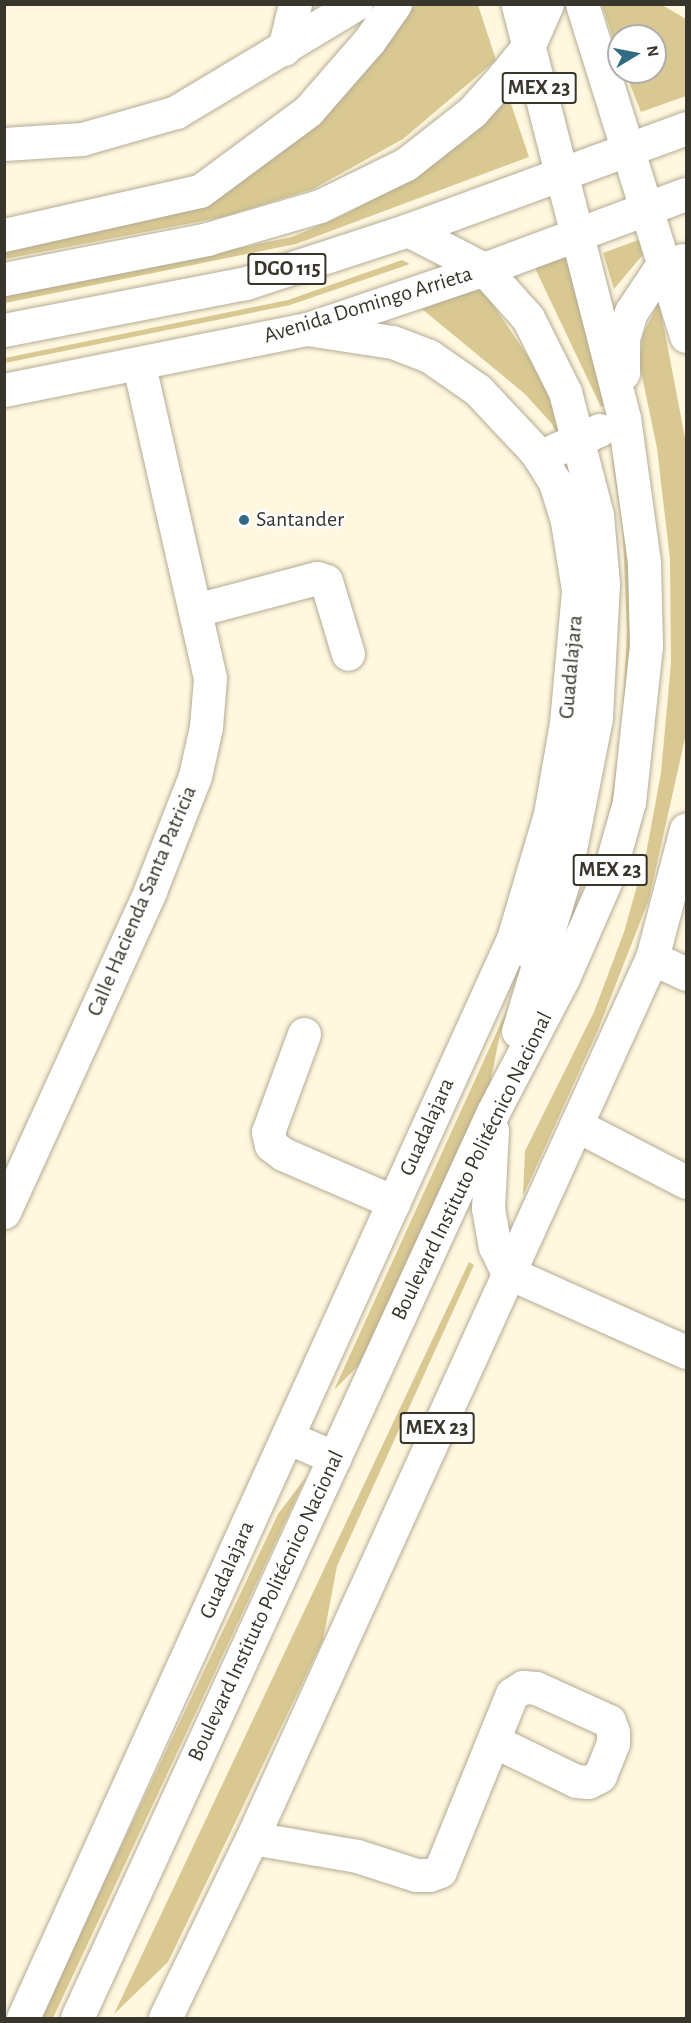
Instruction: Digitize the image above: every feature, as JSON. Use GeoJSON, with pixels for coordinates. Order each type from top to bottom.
{"type":"FeatureCollection","features":[{"type":"Feature","properties":{"kind":"main road"},"geometry":{"type":"LineString","coordinates":[[284,49],[295,4]]}},
{"type":"Feature","properties":{"kind":"main road"},"geometry":{"type":"LineString","coordinates":[[4,144],[82,139],[176,112],[357,4]]}},
{"type":"Feature","properties":{"kind":"main road"},"geometry":{"type":"LineString","coordinates":[[4,235],[200,191],[308,111],[369,41],[395,4]]}},
{"type":"Feature","properties":{"kind":"main road","name":"MEX 23"},"geometry":{"type":"LineString","coordinates":[[518,4],[624,418],[644,562],[646,645],[638,742],[629,802],[609,873],[552,969]]}},
{"type":"Feature","properties":{"kind":"main road"},"geometry":{"type":"LineString","coordinates":[[4,279],[207,239],[320,206],[406,164],[472,112],[528,47],[547,4]]}},
{"type":"Feature","properties":{"kind":"main road","name":"MEX 23"},"geometry":{"type":"LineString","coordinates":[[582,4],[648,208],[676,263],[687,336]]}},
{"type":"Feature","properties":{"kind":"main road"},"geometry":{"type":"LineString","coordinates":[[629,146],[687,128]]}},
{"type":"Feature","properties":{"kind":"main road","name":"DGO 115"},"geometry":{"type":"LineString","coordinates":[[4,330],[246,283],[408,230],[629,146]]}},
{"type":"Feature","properties":{"kind":"main road","name":"Avenida Domingo Arrieta"},"geometry":{"type":"LineString","coordinates":[[4,390],[139,365],[307,329],[484,269],[576,232],[687,194]]}},
{"type":"Feature","properties":{"kind":"main road"},"geometry":{"type":"LineString","coordinates":[[408,230],[484,269],[528,318],[565,392],[580,440],[597,515],[603,583],[596,718],[567,868],[552,969],[493,1112],[488,1208],[495,1246],[507,1272],[687,1352]]}},
{"type":"Feature","properties":{"kind":"main road"},"geometry":{"type":"LineString","coordinates":[[540,457],[624,418],[622,338],[641,294],[657,273],[676,263]]}},
{"type":"Feature","properties":{"kind":"main road","name":"Guadalajara"},"geometry":{"type":"LineString","coordinates":[[23,2019],[513,939],[550,814],[566,723],[578,590],[567,521],[555,482],[540,457],[478,390],[429,356],[392,342],[307,329]]}},
{"type":"Feature","properties":{"kind":"main road","name":"Calle Hacienda Santa Patricia"},"geometry":{"type":"LineString","coordinates":[[4,1212],[150,891],[195,776],[206,727],[210,678],[139,365]]}},
{"type":"Feature","properties":{"kind":"main road"},"geometry":{"type":"LineString","coordinates":[[196,610],[317,578],[326,581],[348,654]]}},
{"type":"Feature","properties":{"kind":"main road","name":"MEX 23"},"geometry":{"type":"LineString","coordinates":[[162,2017],[252,1838],[507,1272],[652,958],[687,829]]}},
{"type":"Feature","properties":{"kind":"main road"},"geometry":{"type":"LineString","coordinates":[[513,939],[552,969]]}},
{"type":"Feature","properties":{"kind":"main road"},"geometry":{"type":"LineString","coordinates":[[652,958],[687,974]]}},
{"type":"Feature","properties":{"kind":"main road"},"geometry":{"type":"LineString","coordinates":[[304,1034],[268,1132],[271,1145],[283,1154],[393,1202]]}},
{"type":"Feature","properties":{"kind":"main road","name":"Boulevard Instituto Politécnico Nacional"},"geometry":{"type":"LineString","coordinates":[[77,2019],[493,1112]]}},
{"type":"Feature","properties":{"kind":"main road"},"geometry":{"type":"LineString","coordinates":[[576,1125],[687,1182]]}},
{"type":"Feature","properties":{"kind":"main road"},"geometry":{"type":"LineString","coordinates":[[287,1437],[335,1458]]}},
{"type":"Feature","properties":{"kind":"main road"},"geometry":{"type":"LineString","coordinates":[[252,1838],[357,1856],[416,1875],[440,1871],[496,1742]]}},
{"type":"Feature","properties":{"kind":"shaded area"},"geometry":{"type":"Polygon","coordinates":[[[415,5],[478,5],[496,60],[403,139],[313,189],[223,217],[5,259],[5,251],[128,224],[350,86],[415,5]]]}},
{"type":"Feature","properties":{"kind":"shaded area"},"geometry":{"type":"Polygon","coordinates":[[[602,5],[662,5],[686,19],[686,96],[641,112],[630,84],[667,84],[667,24],[608,24],[602,5]]]}},
{"type":"Feature","properties":{"kind":"shaded area"},"geometry":{"type":"Polygon","coordinates":[[[509,98],[529,157],[296,244],[5,303],[5,296],[292,237],[348,213],[413,177],[467,139],[509,98]]]}},
{"type":"Feature","properties":{"kind":"shaded area"},"geometry":{"type":"Polygon","coordinates":[[[641,239],[646,251],[614,289],[603,253],[641,239]]]}},
{"type":"Feature","properties":{"kind":"shaded area"},"geometry":{"type":"Polygon","coordinates":[[[567,251],[610,402],[601,407],[534,266],[567,251]]]}},
{"type":"Feature","properties":{"kind":"shaded area"},"geometry":{"type":"Polygon","coordinates":[[[402,260],[410,264],[290,305],[5,363],[5,358],[288,300],[402,260]]]}},
{"type":"Feature","properties":{"kind":"shaded area"},"geometry":{"type":"Polygon","coordinates":[[[481,287],[571,420],[559,439],[552,424],[525,394],[422,309],[481,287]]]}},
{"type":"Feature","properties":{"kind":"shaded area"},"geometry":{"type":"Polygon","coordinates":[[[659,302],[686,443],[686,734],[649,899],[598,1030],[523,1196],[525,1151],[594,1012],[624,932],[646,854],[661,773],[671,663],[670,559],[657,448],[639,362],[643,334],[659,302]]]}},
{"type":"Feature","properties":{"kind":"shaded area"},"geometry":{"type":"Polygon","coordinates":[[[612,459],[619,459],[633,631],[616,803],[593,881],[611,802],[622,726],[627,632],[623,534],[612,459]]]}},
{"type":"Feature","properties":{"kind":"shaded area"},"geometry":{"type":"Polygon","coordinates":[[[515,992],[500,1034],[487,1099],[359,1365],[334,1390],[515,992]]]}},
{"type":"Feature","properties":{"kind":"shaded area"},"geometry":{"type":"Polygon","coordinates":[[[469,1262],[474,1265],[337,1566],[323,1640],[168,1962],[114,2014],[469,1262]]]}},
{"type":"Feature","properties":{"kind":"shaded area"},"geometry":{"type":"Polygon","coordinates":[[[306,1477],[53,2018],[40,2018],[278,1514],[306,1477]]]}},
{"type":"Feature","properties":{"kind":"place","name":"Santander"},"geometry":{"type":"Point","coordinates":[244,520]}}]}
